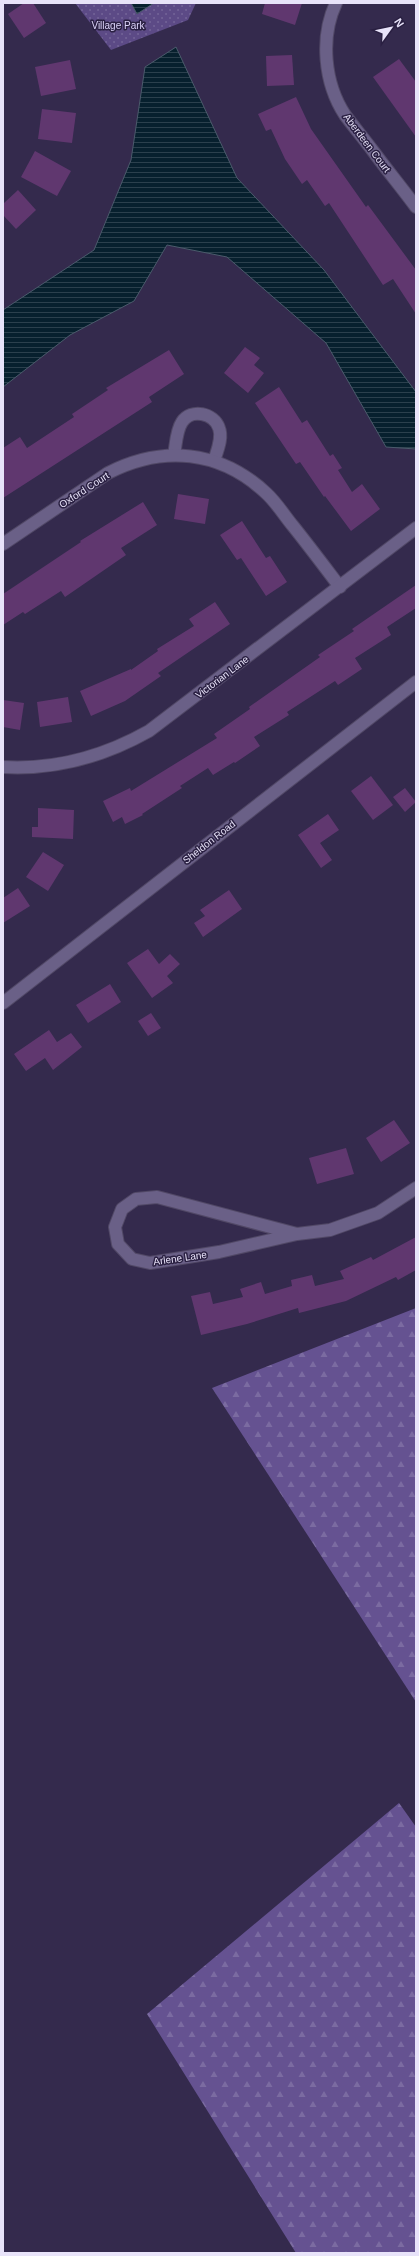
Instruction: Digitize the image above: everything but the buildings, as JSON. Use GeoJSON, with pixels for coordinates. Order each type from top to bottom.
{"type":"FeatureCollection","features":[{"type":"Feature","properties":{"kind":"street","name":"Aberdeen Court"},"geometry":{"type":"LineString","coordinates":[[336,3],[328,32],[326,51],[328,70],[334,93],[344,114],[416,207]]}},
{"type":"Feature","properties":{"kind":"street"},"geometry":{"type":"LineString","coordinates":[[174,455],[179,428],[183,421],[189,416],[198,414],[206,415],[214,420],[220,429],[220,439],[214,461]]}},
{"type":"Feature","properties":{"kind":"street","name":"Oxford Court"},"geometry":{"type":"LineString","coordinates":[[3,544],[108,473],[140,460],[174,455],[196,457],[214,461],[244,476],[268,494],[340,586]]}},
{"type":"Feature","properties":{"kind":"street","name":"Victorian Lane"},"geometry":{"type":"LineString","coordinates":[[3,767],[22,768],[66,764],[130,742],[166,719],[416,528]]}},
{"type":"Feature","properties":{"kind":"street","name":"Sheldon Road"},"geometry":{"type":"LineString","coordinates":[[3,1003],[416,682]]}},
{"type":"Feature","properties":{"kind":"street","name":"Arlene Lane"},"geometry":{"type":"LineString","coordinates":[[297,1234],[157,1197],[136,1199],[122,1209],[115,1227],[118,1244],[132,1259],[150,1264],[219,1252],[297,1234],[330,1230],[378,1213],[416,1188]]}},
{"type":"Feature","properties":{"kind":"green space","name":"Village Park"},"geometry":{"type":"Polygon","coordinates":[[[75,3],[196,3],[188,20],[111,50],[75,3]]]}},
{"type":"Feature","properties":{"kind":"green space"},"geometry":{"type":"Polygon","coordinates":[[[416,1308],[416,1702],[212,1388],[416,1308]]]}},
{"type":"Feature","properties":{"kind":"green space"},"geometry":{"type":"Polygon","coordinates":[[[399,1803],[416,1827],[416,2253],[296,2253],[147,2014],[399,1803]]]}},
{"type":"Feature","properties":{"kind":"water"},"geometry":{"type":"Polygon","coordinates":[[[131,3],[154,3],[137,14],[131,3]]]}},
{"type":"Feature","properties":{"kind":"water"},"geometry":{"type":"Polygon","coordinates":[[[176,47],[237,178],[324,270],[416,392],[416,449],[386,447],[326,343],[227,257],[167,245],[134,301],[70,335],[3,387],[3,310],[94,250],[131,160],[145,67],[176,47]]]}}]}
